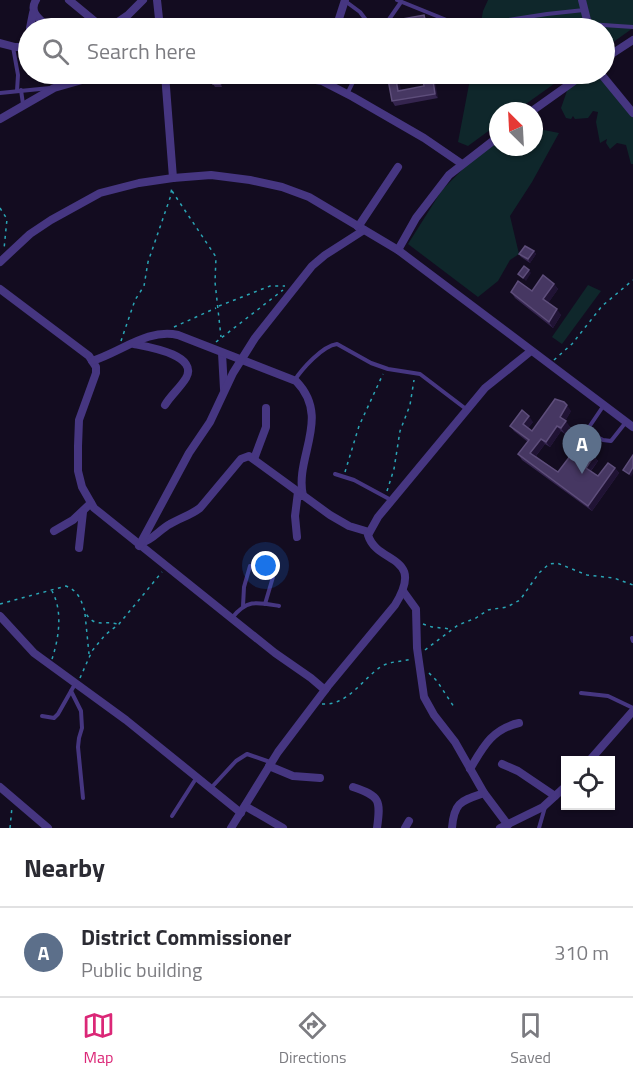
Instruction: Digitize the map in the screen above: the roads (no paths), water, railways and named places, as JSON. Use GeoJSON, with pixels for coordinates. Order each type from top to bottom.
{"type":"FeatureCollection","features":[{"type":"Feature","properties":{"kind":"street"},"geometry":{"type":"LineString","coordinates":[[32,18],[32,8],[36,0]]}},
{"type":"Feature","properties":{"kind":"street"},"geometry":{"type":"LineString","coordinates":[[69,0],[91,18]]}},
{"type":"Feature","properties":{"kind":"street"},"geometry":{"type":"LineString","coordinates":[[124,18],[143,0]]}},
{"type":"Feature","properties":{"kind":"street"},"geometry":{"type":"LineString","coordinates":[[157,0],[159,18]]}},
{"type":"Feature","properties":{"kind":"street"},"geometry":{"type":"LineString","coordinates":[[339,18],[345,0]]}},
{"type":"Feature","properties":{"kind":"street"},"geometry":{"type":"LineString","coordinates":[[582,0],[586,18]]}},
{"type":"Feature","properties":{"kind":"street"},"geometry":{"type":"LineString","coordinates":[[33,13],[38,18]]}},
{"type":"Feature","properties":{"kind":"street"},"geometry":{"type":"LineString","coordinates":[[615,52],[633,40]]}},
{"type":"Feature","properties":{"kind":"street"},"geometry":{"type":"LineString","coordinates":[[0,43],[18,47]]}},
{"type":"Feature","properties":{"kind":"street"},"geometry":{"type":"LineString","coordinates":[[0,119],[64,84]]}},
{"type":"Feature","properties":{"kind":"street"},"geometry":{"type":"LineString","coordinates":[[166,84],[172,178]]}},
{"type":"Feature","properties":{"kind":"street"},"geometry":{"type":"LineString","coordinates":[[334,84],[424,138],[462,164]]}},
{"type":"Feature","properties":{"kind":"street"},"geometry":{"type":"LineString","coordinates":[[543,103],[570,84]]}},
{"type":"Feature","properties":{"kind":"street"},"geometry":{"type":"LineString","coordinates":[[609,84],[633,113]]}},
{"type":"Feature","properties":{"kind":"street"},"geometry":{"type":"LineString","coordinates":[[398,250],[416,218],[449,175],[489,144]]}},
{"type":"Feature","properties":{"kind":"street"},"geometry":{"type":"LineString","coordinates":[[140,544],[189,453],[210,422],[224,389],[255,338],[301,277],[325,255],[361,228],[398,167]]}},
{"type":"Feature","properties":{"kind":"street"},"geometry":{"type":"LineString","coordinates":[[2,261],[44,224],[100,193],[139,183],[211,175],[282,187],[309,197],[398,250],[629,424]]}},
{"type":"Feature","properties":{"kind":"street"},"geometry":{"type":"LineString","coordinates":[[0,288],[92,360],[96,367],[96,373],[79,420],[78,446],[78,471],[82,487],[93,508],[325,690]]}},
{"type":"Feature","properties":{"kind":"street"},"geometry":{"type":"LineString","coordinates":[[92,360],[157,333],[166,332],[294,381],[306,391],[310,403],[310,444],[295,516],[297,537]]}},
{"type":"Feature","properties":{"kind":"street"},"geometry":{"type":"LineString","coordinates":[[132,344],[168,353],[187,365],[186,377],[165,405]]}},
{"type":"Feature","properties":{"kind":"street"},"geometry":{"type":"LineString","coordinates":[[231,828],[270,764],[325,690],[395,605],[403,591],[405,582],[403,570],[369,539],[369,532],[378,517],[485,388],[531,351]]}},
{"type":"Feature","properties":{"kind":"street"},"geometry":{"type":"LineString","coordinates":[[222,353],[224,389]]}},
{"type":"Feature","properties":{"kind":"street"},"geometry":{"type":"LineString","coordinates":[[254,459],[266,427],[266,408]]}},
{"type":"Feature","properties":{"kind":"street"},"geometry":{"type":"LineString","coordinates":[[140,544],[148,541],[170,524],[193,514],[224,482],[241,459],[249,456],[300,494],[349,526],[369,532]]}},
{"type":"Feature","properties":{"kind":"street"},"geometry":{"type":"LineString","coordinates":[[54,531],[73,520],[91,503]]}},
{"type":"Feature","properties":{"kind":"street"},"geometry":{"type":"LineString","coordinates":[[79,548],[83,512]]}},
{"type":"Feature","properties":{"kind":"street"},"geometry":{"type":"LineString","coordinates":[[403,591],[416,613],[418,659],[424,697],[434,715],[455,742],[504,826],[546,803],[561,791]]}},
{"type":"Feature","properties":{"kind":"street"},"geometry":{"type":"LineString","coordinates":[[0,616],[34,653],[74,687],[126,720],[211,788],[243,809],[283,828]]}},
{"type":"Feature","properties":{"kind":"street"},"geometry":{"type":"LineString","coordinates":[[594,756],[632,713]]}},
{"type":"Feature","properties":{"kind":"street"},"geometry":{"type":"LineString","coordinates":[[470,769],[489,738],[508,726],[519,723]]}},
{"type":"Feature","properties":{"kind":"street"},"geometry":{"type":"LineString","coordinates":[[270,764],[293,776],[320,778]]}},
{"type":"Feature","properties":{"kind":"street"},"geometry":{"type":"LineString","coordinates":[[502,764],[518,771],[555,796]]}},
{"type":"Feature","properties":{"kind":"street"},"geometry":{"type":"LineString","coordinates":[[0,787],[48,828]]}},
{"type":"Feature","properties":{"kind":"street"},"geometry":{"type":"LineString","coordinates":[[353,787],[370,792],[378,801],[380,808],[377,828]]}},
{"type":"Feature","properties":{"kind":"street"},"geometry":{"type":"LineString","coordinates":[[452,828],[456,807],[461,802],[484,793]]}},
{"type":"Feature","properties":{"kind":"lane"},"geometry":{"type":"LineString","coordinates":[[345,0],[364,18]]}},
{"type":"Feature","properties":{"kind":"lane"},"geometry":{"type":"LineString","coordinates":[[388,18],[399,1],[442,18]]}},
{"type":"Feature","properties":{"kind":"lane"},"geometry":{"type":"LineString","coordinates":[[521,18],[584,10]]}},
{"type":"Feature","properties":{"kind":"lane"},"geometry":{"type":"LineString","coordinates":[[615,27],[633,27]]}},
{"type":"Feature","properties":{"kind":"lane"},"geometry":{"type":"LineString","coordinates":[[12,47],[18,75]]}},
{"type":"Feature","properties":{"kind":"lane"},"geometry":{"type":"LineString","coordinates":[[19,84],[24,105]]}},
{"type":"Feature","properties":{"kind":"lane"},"geometry":{"type":"LineString","coordinates":[[347,93],[352,84]]}},
{"type":"Feature","properties":{"kind":"lane"},"geometry":{"type":"LineString","coordinates":[[0,93],[54,88]]}},
{"type":"Feature","properties":{"kind":"lane"},"geometry":{"type":"LineString","coordinates":[[294,381],[308,363],[334,344],[386,369],[420,374],[467,409]]}},
{"type":"Feature","properties":{"kind":"lane"},"geometry":{"type":"LineString","coordinates":[[582,448],[581,441],[586,431],[604,404]]}},
{"type":"Feature","properties":{"kind":"lane"},"geometry":{"type":"LineString","coordinates":[[586,431],[603,440],[611,441],[629,424]]}},
{"type":"Feature","properties":{"kind":"lane"},"geometry":{"type":"LineString","coordinates":[[334,474],[344,476],[392,501]]}},
{"type":"Feature","properties":{"kind":"lane"},"geometry":{"type":"LineString","coordinates":[[243,607],[244,587],[250,566]]}},
{"type":"Feature","properties":{"kind":"lane"},"geometry":{"type":"LineString","coordinates":[[264,604],[273,577]]}},
{"type":"Feature","properties":{"kind":"lane"},"geometry":{"type":"LineString","coordinates":[[231,618],[243,607],[252,603],[279,606]]}},
{"type":"Feature","properties":{"kind":"lane"},"geometry":{"type":"LineString","coordinates":[[42,716],[54,718],[74,687]]}},
{"type":"Feature","properties":{"kind":"lane"},"geometry":{"type":"LineString","coordinates":[[74,687],[82,717],[78,747],[83,798]]}},
{"type":"Feature","properties":{"kind":"lane"},"geometry":{"type":"LineString","coordinates":[[581,693],[608,696],[632,713]]}},
{"type":"Feature","properties":{"kind":"lane"},"geometry":{"type":"LineString","coordinates":[[211,788],[236,760],[247,754],[270,764]]}},
{"type":"Feature","properties":{"kind":"lane"},"geometry":{"type":"LineString","coordinates":[[172,816],[197,776]]}},
{"type":"Feature","properties":{"kind":"lane"},"geometry":{"type":"LineString","coordinates":[[539,828],[546,803]]}},
{"type":"Feature","properties":{"kind":"place","name":"District Commissioner"},"geometry":{"type":"Point","coordinates":[582,474]}}]}
